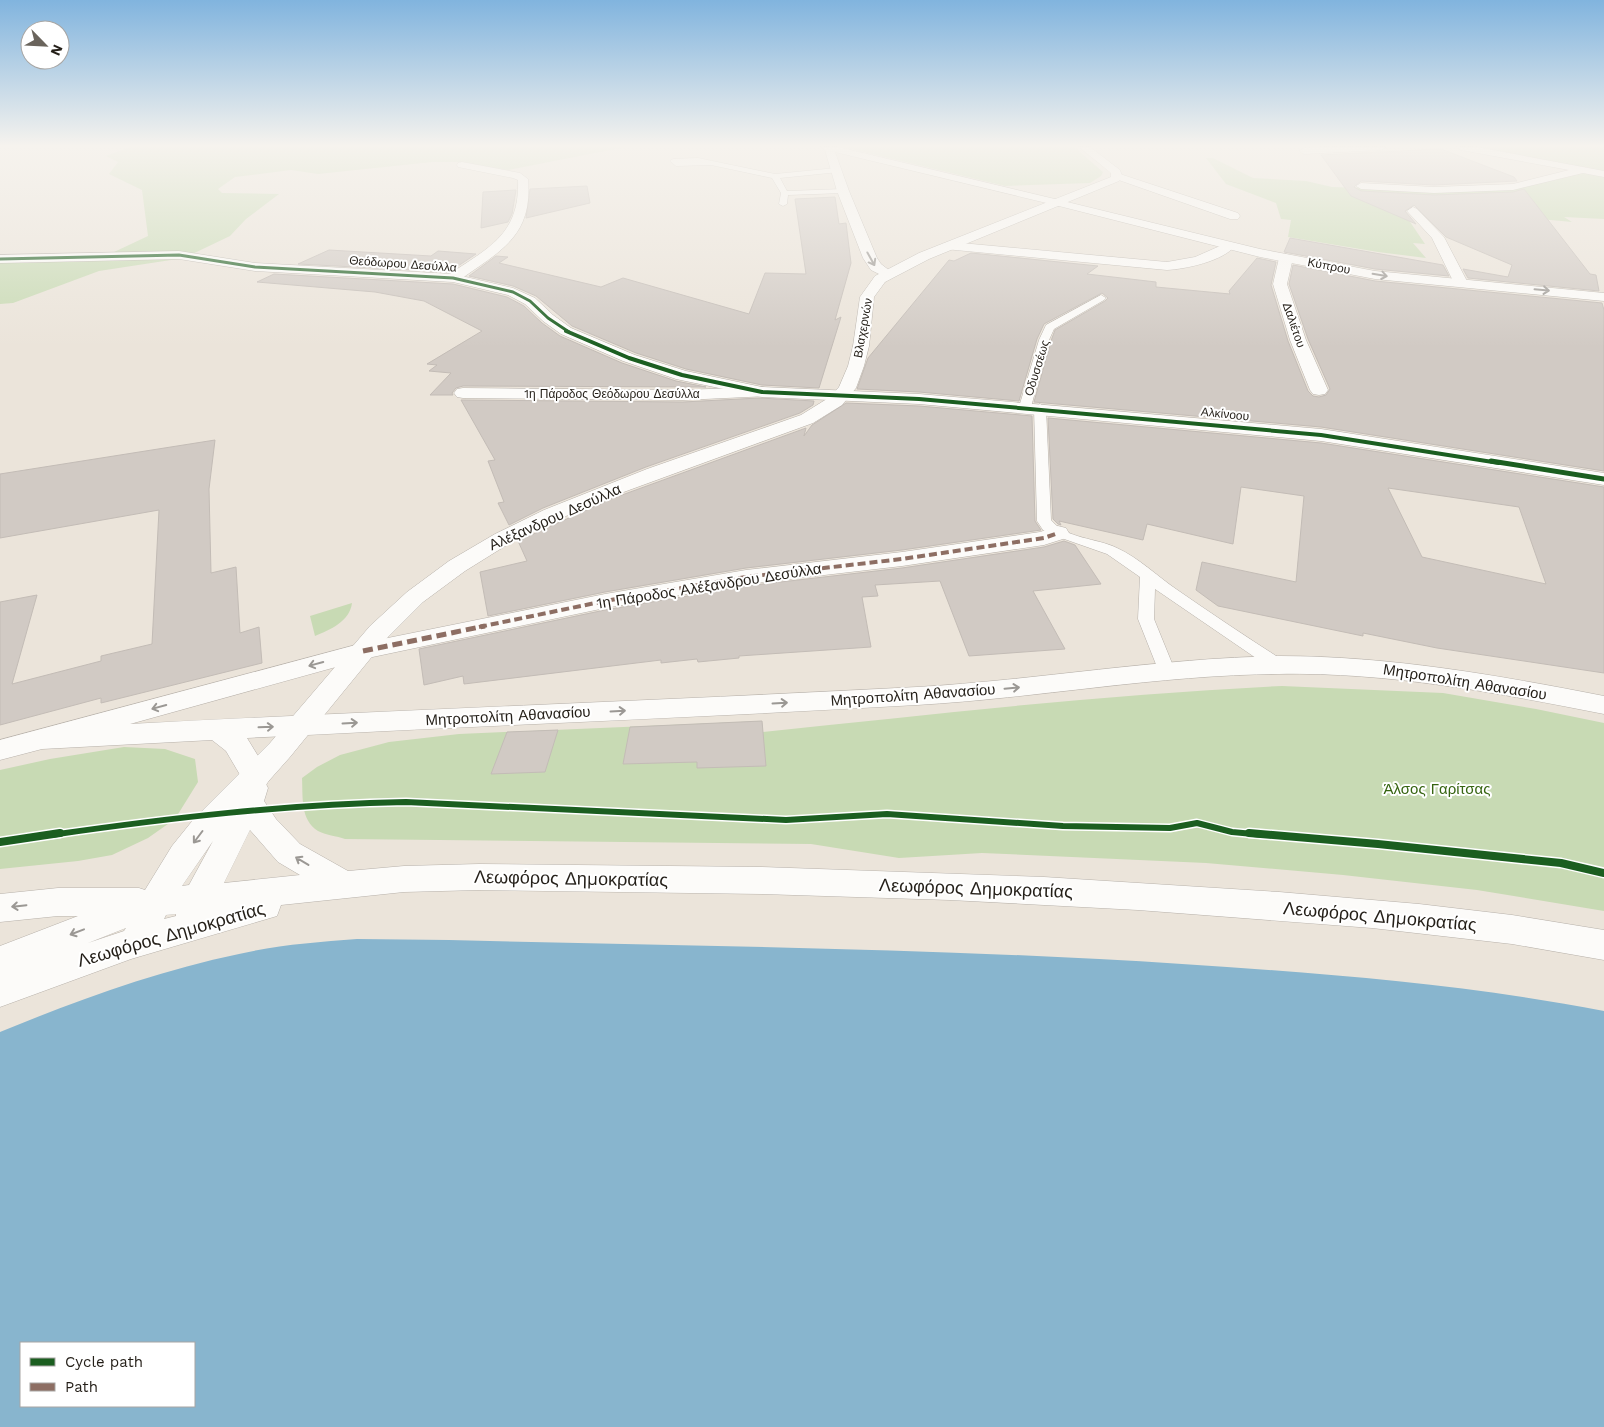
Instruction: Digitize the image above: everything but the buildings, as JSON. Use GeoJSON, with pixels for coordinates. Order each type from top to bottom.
{"type":"FeatureCollection","features":[{"type":"Feature","properties":{"kind":"street"},"geometry":{"type":"LineString","coordinates":[[453,278],[510,236],[522,214]]}},
{"type":"Feature","properties":{"kind":"street"},"geometry":{"type":"LineString","coordinates":[[852,214],[870,258],[876,267],[887,274]]}},
{"type":"Feature","properties":{"kind":"street","name":"Βλαχερνών"},"geometry":{"type":"LineString","coordinates":[[841,396],[856,366],[861,346],[867,296],[875,284],[904,264],[1032,214]]}},
{"type":"Feature","properties":{"kind":"street","name":"Κύπρου"},"geometry":{"type":"LineString","coordinates":[[1101,214],[1229,246],[1381,276],[1604,297]]}},
{"type":"Feature","properties":{"kind":"street"},"geometry":{"type":"LineString","coordinates":[[1227,214],[1234,216]]}},
{"type":"Feature","properties":{"kind":"street"},"geometry":{"type":"LineString","coordinates":[[1416,214],[1438,236],[1461,284]]}},
{"type":"Feature","properties":{"kind":"street"},"geometry":{"type":"LineString","coordinates":[[950,246],[1167,266],[1186,265],[1207,258],[1229,246]]}},
{"type":"Feature","properties":{"kind":"street","name":"Θεόδωρου Δεσύλλα"},"geometry":{"type":"LineString","coordinates":[[0,259],[179,255],[255,267],[453,278],[513,292],[530,301],[548,318],[566,331],[629,358],[682,375],[762,392],[841,396]]}},
{"type":"Feature","properties":{"kind":"street","name":"Δαλιέτου"},"geometry":{"type":"LineString","coordinates":[[1286,258],[1280,284],[1298,340],[1319,390]]}},
{"type":"Feature","properties":{"kind":"street","name":"1η Πάροδος Θεόδωρου Δεσύλλα"},"geometry":{"type":"LineString","coordinates":[[463,393],[682,395],[762,392]]}},
{"type":"Feature","properties":{"kind":"street","name":"Αλκίνοου"},"geometry":{"type":"LineString","coordinates":[[841,396],[909,398],[1033,408],[1329,436],[1604,480]]}},
{"type":"Feature","properties":{"kind":"street","name":"Αλέξανδρου Δεσύλλα"},"geometry":{"type":"LineString","coordinates":[[192,914],[252,790],[363,651],[413,598],[449,571],[503,538],[595,497],[807,419],[829,406],[841,396]]}},
{"type":"Feature","properties":{"kind":"street","name":"1η Πάροδος Αλέξανδρου Δεσύλλα"},"geometry":{"type":"LineString","coordinates":[[363,651],[605,601],[746,577],[912,558],[1044,538],[1058,533]]}},
{"type":"Feature","properties":{"kind":"street","name":"Μητροπολίτη Αθανασίου"},"geometry":{"type":"LineString","coordinates":[[0,750],[363,651]]}},
{"type":"Feature","properties":{"kind":"street","name":"Μητροπολίτη Αθανασίου"},"geometry":{"type":"LineString","coordinates":[[43,739],[928,696],[1167,673],[1278,665],[1352,666],[1399,670],[1496,683],[1604,706]]}},
{"type":"Feature","properties":{"kind":"street"},"geometry":{"type":"LineString","coordinates":[[218,729],[236,744],[265,828],[289,853],[345,885]]}},
{"type":"Feature","properties":{"kind":"street","name":"Αλέξανδρου Δεσύλλα"},"geometry":{"type":"LineString","coordinates":[[136,942],[155,901],[203,830],[252,790]]}},
{"type":"Feature","properties":{"kind":"street","name":"Λεωφόρος Δημοκρατίας"},"geometry":{"type":"LineString","coordinates":[[0,990],[59,967],[136,942],[192,914],[345,885],[404,878],[479,877],[958,886],[1177,898],[1372,914],[1508,928],[1604,945]]}},
{"type":"Feature","properties":{"kind":"street"},"geometry":{"type":"LineString","coordinates":[[0,908],[58,902],[155,901]]}},
{"type":"Feature","properties":{"kind":"street","name":"Λεωφόρος Δημοκρατίας"},"geometry":{"type":"LineString","coordinates":[[0,962],[155,901],[192,914]]}},
{"type":"Feature","properties":{"kind":"lane","name":"Οδυσσέως"},"geometry":{"type":"LineString","coordinates":[[1058,533],[1046,526],[1044,521],[1033,408],[1044,340],[1050,326],[1101,298]]}},
{"type":"Feature","properties":{"kind":"lane"},"geometry":{"type":"LineString","coordinates":[[1058,533],[1100,546],[1126,559],[1212,622],[1278,665]]}},
{"type":"Feature","properties":{"kind":"lane"},"geometry":{"type":"LineString","coordinates":[[1148,576],[1146,618],[1167,673]]}},
{"type":"Feature","properties":{"kind":"green space"},"geometry":{"type":"Polygon","coordinates":[[[145,214],[253,214],[230,236],[184,258],[99,271],[13,303],[0,304],[0,263],[95,261],[148,236],[145,214]]]}},
{"type":"Feature","properties":{"kind":"green space"},"geometry":{"type":"Polygon","coordinates":[[[1279,214],[1404,214],[1425,244],[1413,243],[1426,258],[1288,237],[1291,220],[1281,219],[1279,214]]]}},
{"type":"Feature","properties":{"kind":"green space"},"geometry":{"type":"Polygon","coordinates":[[[1499,214],[1604,214],[1604,219],[1564,217],[1572,222],[1499,214]]]}},
{"type":"Feature","properties":{"kind":"green space"},"geometry":{"type":"Polygon","coordinates":[[[352,603],[343,620],[333,628],[315,636],[310,616],[352,603]]]}},
{"type":"Feature","properties":{"kind":"green space","name":"Άλσος Γαρίτσας"},"geometry":{"type":"Polygon","coordinates":[[[1282,686],[1443,693],[1604,723],[1604,911],[1477,890],[1343,875],[1206,863],[982,853],[899,858],[811,844],[345,839],[324,834],[312,826],[305,814],[303,800],[302,778],[317,767],[340,755],[389,742],[459,734],[762,721],[763,732],[1087,699],[1282,686]]]}},
{"type":"Feature","properties":{"kind":"green space"},"geometry":{"type":"Polygon","coordinates":[[[124,747],[165,749],[195,759],[198,782],[175,819],[148,838],[112,855],[78,861],[0,869],[0,770],[50,759],[124,747]]]}},
{"type":"Feature","properties":{"kind":"water"},"geometry":{"type":"Polygon","coordinates":[[[357,939],[449,940],[999,954],[1288,971],[1447,987],[1604,1011],[1604,1427],[0,1427],[0,1032],[88,998],[178,969],[268,948],[357,939]]]}},
{"type":"Feature","properties":{"kind":"marked path"},"geometry":{"type":"LineString","coordinates":[[363,651],[605,601],[746,577],[902,559],[1044,538],[1058,533]]}},
{"type":"Feature","properties":{"kind":"cycle path"},"geometry":{"type":"LineString","coordinates":[[0,259],[179,255],[255,267],[453,278],[513,292],[530,301],[548,318],[566,331],[629,358],[682,375],[762,392],[919,399],[1321,435],[1604,479]]}},
{"type":"Feature","properties":{"kind":"cycle path"},"geometry":{"type":"LineString","coordinates":[[0,842],[118,825],[254,810],[343,803],[406,802],[786,820],[887,814],[1063,826],[1170,828],[1197,823],[1232,832],[1378,844],[1561,863],[1604,873]]}}]}
